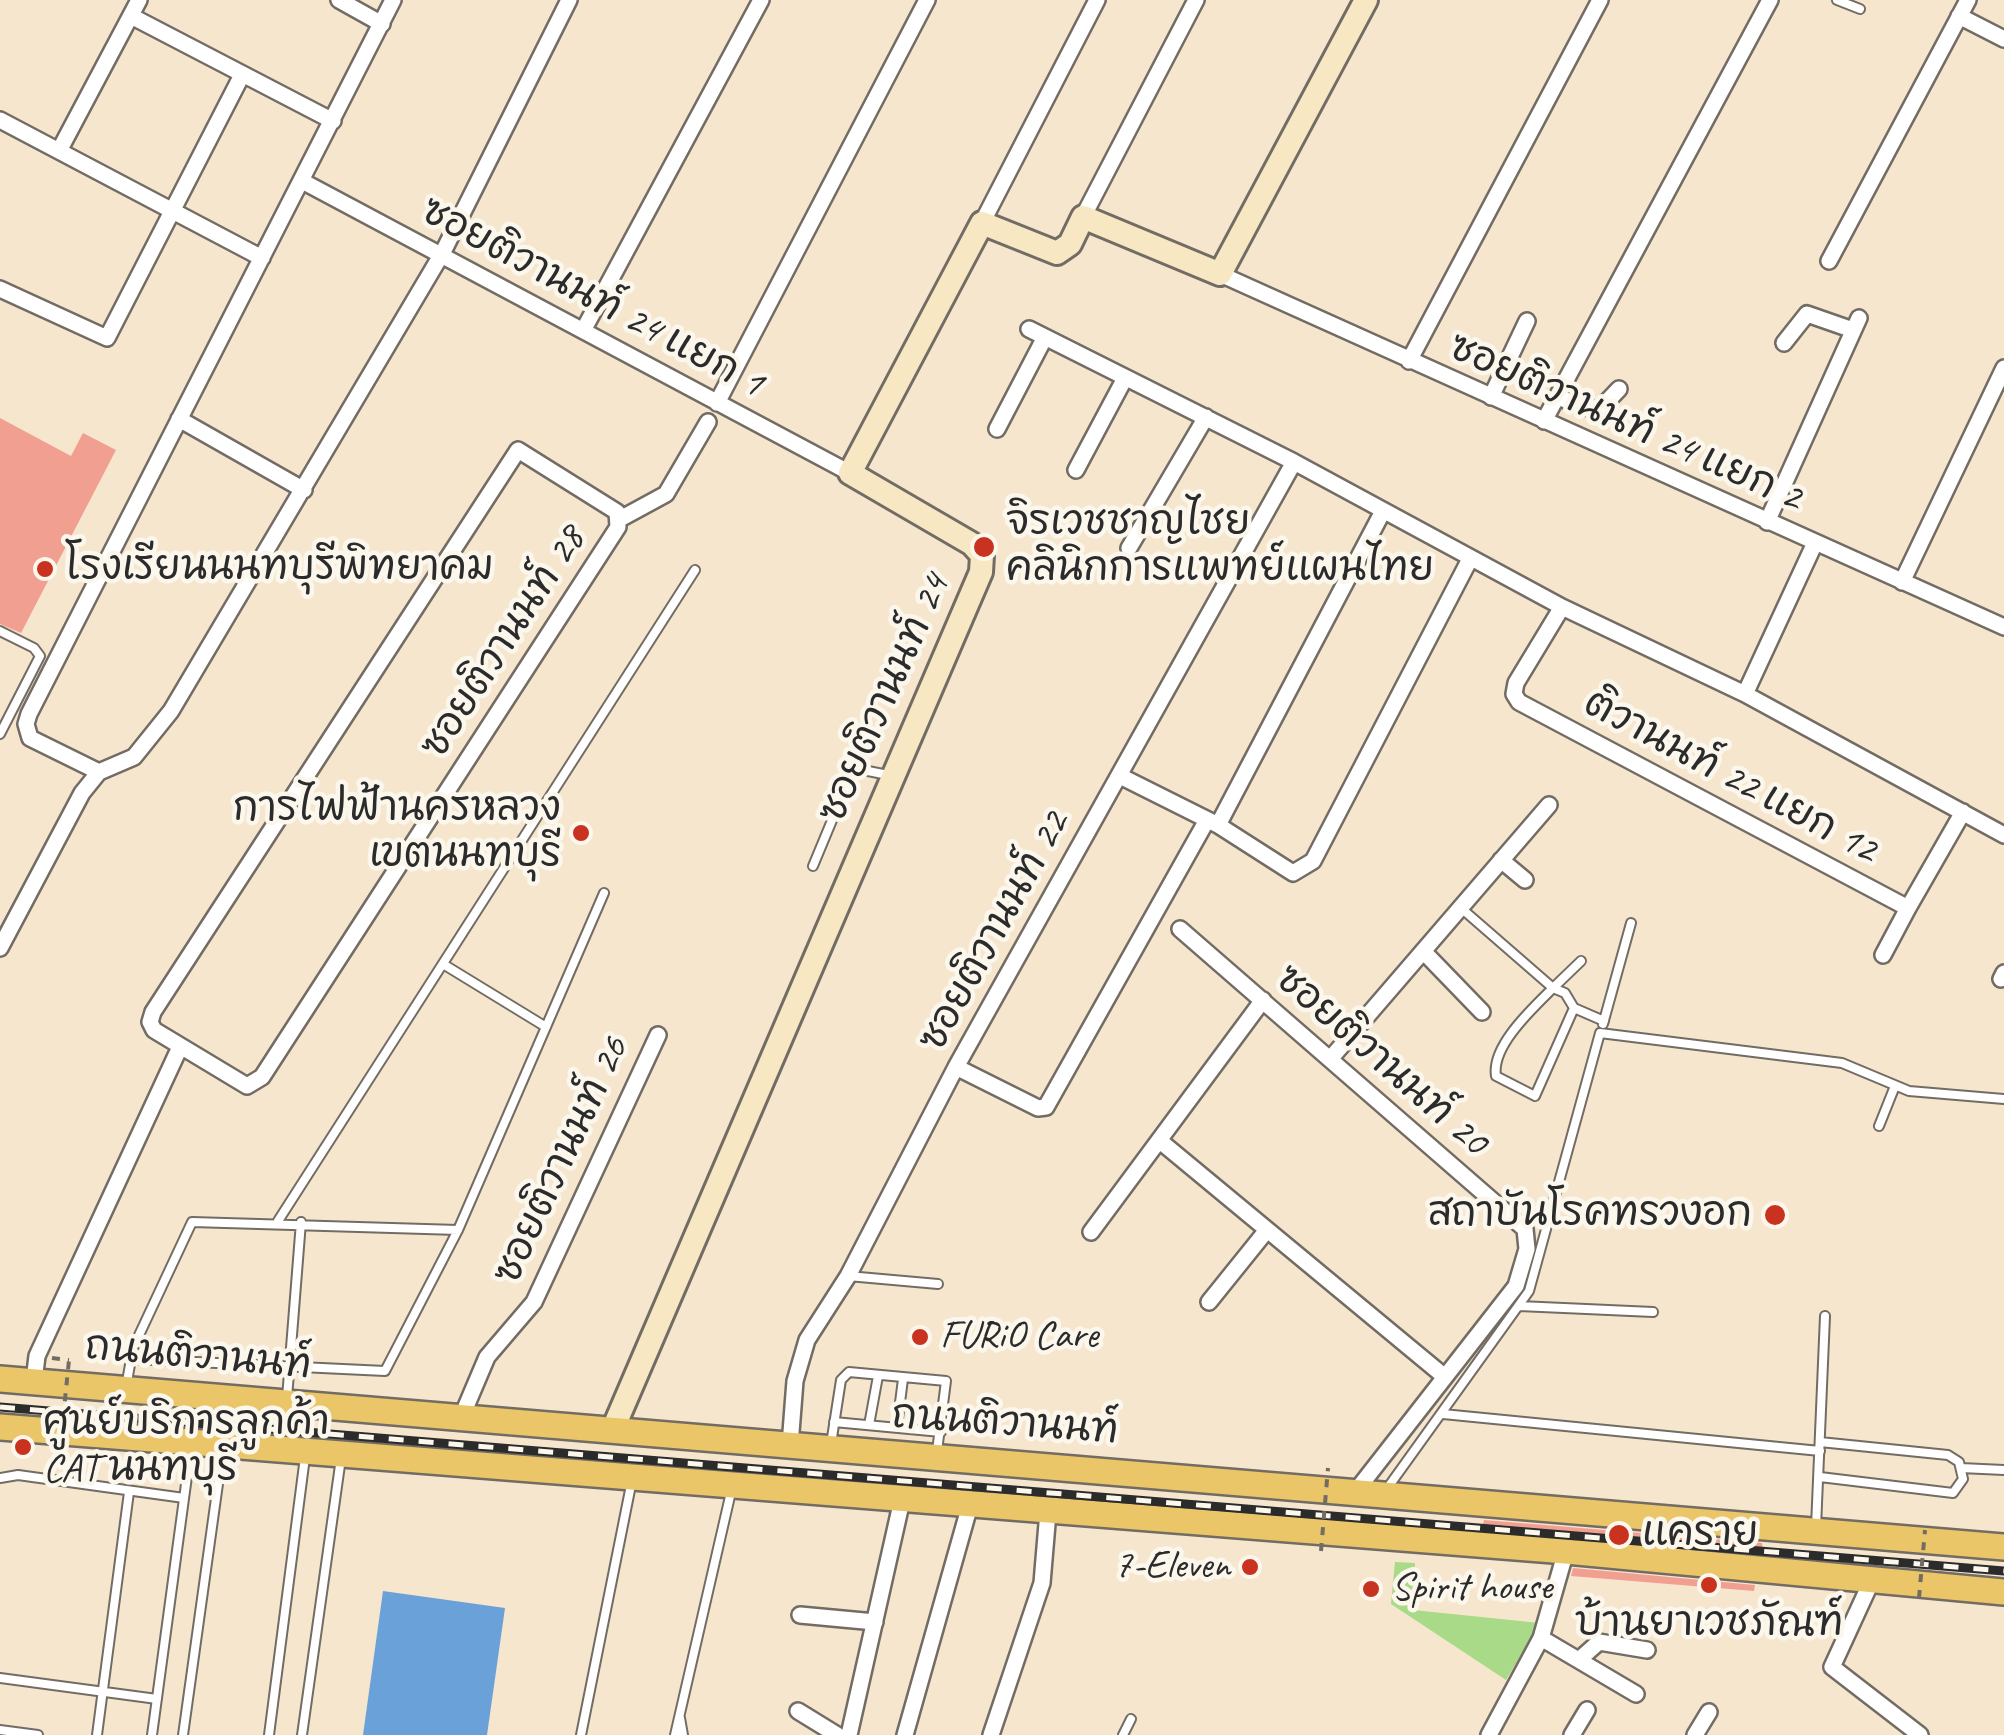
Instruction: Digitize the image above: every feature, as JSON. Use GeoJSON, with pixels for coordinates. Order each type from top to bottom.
{"type":"FeatureCollection","features":[{"type":"Feature","properties":{"kind":"main road","name":"ถนนติวานนท์"},"geometry":{"type":"LineString","coordinates":[[0,1379],[830,1449],[939,1444],[1383,1493],[2004,1548]]}},
{"type":"Feature","properties":{"kind":"main road"},"geometry":{"type":"LineString","coordinates":[[267,1447],[278,1401]]}},
{"type":"Feature","properties":{"kind":"main road","name":"ถนนติวานนท์"},"geometry":{"type":"LineString","coordinates":[[0,1427],[1566,1551],[1872,1580],[2003,1587]]}},
{"type":"Feature","properties":{"kind":"street"},"geometry":{"type":"LineString","coordinates":[[60,151],[139,0]]}},
{"type":"Feature","properties":{"kind":"street"},"geometry":{"type":"LineString","coordinates":[[339,0],[382,24]]}},
{"type":"Feature","properties":{"kind":"street"},"geometry":{"type":"LineString","coordinates":[[99,772],[30,738],[26,724],[393,0]]}},
{"type":"Feature","properties":{"kind":"street"},"geometry":{"type":"LineString","coordinates":[[0,948],[64,822],[99,772],[134,758],[171,711],[304,490],[443,252],[569,0]]}},
{"type":"Feature","properties":{"kind":"street"},"geometry":{"type":"LineString","coordinates":[[584,329],[762,0]]}},
{"type":"Feature","properties":{"kind":"street"},"geometry":{"type":"LineString","coordinates":[[717,403],[927,0]]}},
{"type":"Feature","properties":{"kind":"street"},"geometry":{"type":"LineString","coordinates":[[850,473],[1098,0]]}},
{"type":"Feature","properties":{"kind":"street"},"geometry":{"type":"LineString","coordinates":[[982,223],[1056,253],[1070,244],[1196,0]]}},
{"type":"Feature","properties":{"kind":"street"},"geometry":{"type":"LineString","coordinates":[[1083,217],[1220,274],[1366,0]]}},
{"type":"Feature","properties":{"kind":"street"},"geometry":{"type":"LineString","coordinates":[[1409,361],[1600,0]]}},
{"type":"Feature","properties":{"kind":"street"},"geometry":{"type":"LineString","coordinates":[[1544,421],[1770,0]]}},
{"type":"Feature","properties":{"kind":"street"},"geometry":{"type":"LineString","coordinates":[[1828,261],[1968,0]]}},
{"type":"Feature","properties":{"kind":"street"},"geometry":{"type":"LineString","coordinates":[[131,16],[333,121]]}},
{"type":"Feature","properties":{"kind":"street"},"geometry":{"type":"LineString","coordinates":[[1958,16],[2004,39]]}},
{"type":"Feature","properties":{"kind":"street"},"geometry":{"type":"LineString","coordinates":[[0,289],[107,338],[242,75]]}},
{"type":"Feature","properties":{"kind":"street"},"geometry":{"type":"LineString","coordinates":[[0,120],[262,258]]}},
{"type":"Feature","properties":{"kind":"street","name":"ซอยติวานนท์ 24 แยก 1"},"geometry":{"type":"LineString","coordinates":[[302,180],[850,473]]}},
{"type":"Feature","properties":{"kind":"street","name":"ซอยติวานนท์ 24 แยก 2"},"geometry":{"type":"LineString","coordinates":[[1220,274],[1814,545],[2004,627]]}},
{"type":"Feature","properties":{"kind":"street"},"geometry":{"type":"LineString","coordinates":[[1767,522],[1856,324],[1806,314],[1784,343]]}},
{"type":"Feature","properties":{"kind":"street"},"geometry":{"type":"LineString","coordinates":[[1490,397],[1527,321]]}},
{"type":"Feature","properties":{"kind":"street"},"geometry":{"type":"LineString","coordinates":[[1028,328],[1294,462],[1562,607],[1745,694],[2004,836]]}},
{"type":"Feature","properties":{"kind":"street"},"geometry":{"type":"LineString","coordinates":[[997,429],[1045,337]]}},
{"type":"Feature","properties":{"kind":"street"},"geometry":{"type":"LineString","coordinates":[[1902,582],[2004,368]]}},
{"type":"Feature","properties":{"kind":"street"},"geometry":{"type":"LineString","coordinates":[[1076,470],[1125,378]]}},
{"type":"Feature","properties":{"kind":"street"},"geometry":{"type":"LineString","coordinates":[[1557,396],[1598,410],[1620,389]]}},
{"type":"Feature","properties":{"kind":"street"},"geometry":{"type":"LineString","coordinates":[[1129,548],[1206,417]]}},
{"type":"Feature","properties":{"kind":"street"},"geometry":{"type":"LineString","coordinates":[[179,418],[304,490]]}},
{"type":"Feature","properties":{"kind":"street"},"geometry":{"type":"LineString","coordinates":[[620,520],[666,494],[708,422]]}},
{"type":"Feature","properties":{"kind":"street","name":"ซอยติวานนท์ 28"},"geometry":{"type":"LineString","coordinates":[[524,452],[617,512],[620,520],[262,1077],[247,1086],[154,1030],[150,1022],[153,1012],[513,454],[524,452]]}},
{"type":"Feature","properties":{"kind":"street","name":"ซอยติวานนท์ 22"},"geometry":{"type":"LineString","coordinates":[[790,1445],[795,1381],[807,1340],[848,1276],[956,1067],[1294,462]]}},
{"type":"Feature","properties":{"kind":"street","name":"ซอยติวานนท์ 24"},"geometry":{"type":"LineString","coordinates":[[613,1429],[981,572],[982,554],[972,544],[850,473]]}},
{"type":"Feature","properties":{"kind":"street"},"geometry":{"type":"LineString","coordinates":[[956,1067],[1038,1108],[1046,1107],[1212,822],[1382,513]]}},
{"type":"Feature","properties":{"kind":"street"},"geometry":{"type":"LineString","coordinates":[[1745,694],[1814,545]]}},
{"type":"Feature","properties":{"kind":"street"},"geometry":{"type":"LineString","coordinates":[[1120,776],[1212,822],[1293,873],[1304,871],[1314,861],[1470,559]]}},
{"type":"Feature","properties":{"kind":"street","name":"ติวานนท์ 22 แยก 12"},"geometry":{"type":"LineString","coordinates":[[1562,607],[1516,684],[1514,694],[1519,702],[1908,908],[1964,812]]}},
{"type":"Feature","properties":{"kind":"street"},"geometry":{"type":"LineString","coordinates":[[1331,1058],[1549,804]]}},
{"type":"Feature","properties":{"kind":"street"},"geometry":{"type":"LineString","coordinates":[[1502,860],[1524,880]]}},
{"type":"Feature","properties":{"kind":"street"},"geometry":{"type":"LineString","coordinates":[[1883,955],[1908,908]]}},
{"type":"Feature","properties":{"kind":"street","name":"ซอยติวานนท์ 20"},"geometry":{"type":"LineString","coordinates":[[1180,929],[1525,1230],[1529,1240],[1516,1286],[1356,1490]]}},
{"type":"Feature","properties":{"kind":"street"},"geometry":{"type":"LineString","coordinates":[[1424,951],[1482,1012]]}},
{"type":"Feature","properties":{"kind":"street"},"geometry":{"type":"LineString","coordinates":[[1092,1232],[1263,1000]]}},
{"type":"Feature","properties":{"kind":"street","name":"ซอยติวานนท์ 26"},"geometry":{"type":"LineString","coordinates":[[462,1416],[487,1357],[534,1302],[658,1035]]}},
{"type":"Feature","properties":{"kind":"street"},"geometry":{"type":"LineString","coordinates":[[34,1382],[37,1356],[180,1047]]}},
{"type":"Feature","properties":{"kind":"street"},"geometry":{"type":"LineString","coordinates":[[1160,1141],[1445,1377]]}},
{"type":"Feature","properties":{"kind":"street"},"geometry":{"type":"LineString","coordinates":[[1209,1302],[1267,1230]]}},
{"type":"Feature","properties":{"kind":"street"},"geometry":{"type":"LineString","coordinates":[[850,1735],[902,1500]]}},
{"type":"Feature","properties":{"kind":"street"},"geometry":{"type":"LineString","coordinates":[[905,1735],[970,1505]]}},
{"type":"Feature","properties":{"kind":"street"},"geometry":{"type":"LineString","coordinates":[[991,1735],[1042,1584],[1048,1512]]}},
{"type":"Feature","properties":{"kind":"street"},"geometry":{"type":"LineString","coordinates":[[1489,1735],[1541,1638],[1566,1551]]}},
{"type":"Feature","properties":{"kind":"street"},"geometry":{"type":"LineString","coordinates":[[1872,1580],[1832,1666],[1920,1735]]}},
{"type":"Feature","properties":{"kind":"street"},"geometry":{"type":"LineString","coordinates":[[800,1615],[874,1622]]}},
{"type":"Feature","properties":{"kind":"street"},"geometry":{"type":"LineString","coordinates":[[1541,1638],[1581,1658],[1636,1694]]}},
{"type":"Feature","properties":{"kind":"street"},"geometry":{"type":"LineString","coordinates":[[1581,1658],[1599,1642],[1647,1650]]}},
{"type":"Feature","properties":{"kind":"street"},"geometry":{"type":"LineString","coordinates":[[1572,1735],[1586,1710]]}},
{"type":"Feature","properties":{"kind":"street"},"geometry":{"type":"LineString","coordinates":[[798,1711],[837,1735]]}},
{"type":"Feature","properties":{"kind":"street"},"geometry":{"type":"LineString","coordinates":[[1695,1735],[1709,1712]]}},
{"type":"Feature","properties":{"kind":"lane"},"geometry":{"type":"LineString","coordinates":[[1837,0],[1860,9]]}},
{"type":"Feature","properties":{"kind":"lane"},"geometry":{"type":"LineString","coordinates":[[278,1221],[695,570]]}},
{"type":"Feature","properties":{"kind":"lane"},"geometry":{"type":"LineString","coordinates":[[0,631],[34,648],[40,656],[0,734]]}},
{"type":"Feature","properties":{"kind":"lane"},"geometry":{"type":"LineString","coordinates":[[813,866],[850,778],[863,770],[892,776]]}},
{"type":"Feature","properties":{"kind":"lane"},"geometry":{"type":"LineString","coordinates":[[132,1359],[292,1370],[385,1371],[458,1230],[604,892]]}},
{"type":"Feature","properties":{"kind":"lane"},"geometry":{"type":"LineString","coordinates":[[1460,908],[1553,988],[1566,993],[1574,1008],[1604,1021]]}},
{"type":"Feature","properties":{"kind":"lane"},"geometry":{"type":"LineString","coordinates":[[1383,1493],[1529,1292],[1631,923]]}},
{"type":"Feature","properties":{"kind":"lane"},"geometry":{"type":"LineString","coordinates":[[1574,1008],[1536,1096],[1496,1076],[1497,1060],[1516,1030],[1580,961]]}},
{"type":"Feature","properties":{"kind":"lane"},"geometry":{"type":"LineString","coordinates":[[443,964],[546,1027]]}},
{"type":"Feature","properties":{"kind":"lane"},"geometry":{"type":"LineString","coordinates":[[1600,1033],[1842,1063],[1908,1091],[2004,1099]]}},
{"type":"Feature","properties":{"kind":"lane"},"geometry":{"type":"LineString","coordinates":[[1879,1126],[1895,1086]]}},
{"type":"Feature","properties":{"kind":"lane"},"geometry":{"type":"LineString","coordinates":[[125,1389],[132,1348],[192,1222],[278,1221],[458,1230]]}},
{"type":"Feature","properties":{"kind":"lane"},"geometry":{"type":"LineString","coordinates":[[278,1401],[292,1370],[301,1222]]}},
{"type":"Feature","properties":{"kind":"lane"},"geometry":{"type":"LineString","coordinates":[[848,1276],[938,1284]]}},
{"type":"Feature","properties":{"kind":"lane"},"geometry":{"type":"LineString","coordinates":[[1519,1306],[1653,1312]]}},
{"type":"Feature","properties":{"kind":"lane"},"geometry":{"type":"LineString","coordinates":[[1816,1532],[1825,1316]]}},
{"type":"Feature","properties":{"kind":"lane"},"geometry":{"type":"LineString","coordinates":[[830,1449],[834,1422],[844,1374],[947,1383],[939,1444],[897,1426],[834,1422]]}},
{"type":"Feature","properties":{"kind":"lane"},"geometry":{"type":"LineString","coordinates":[[869,1425],[878,1376]]}},
{"type":"Feature","properties":{"kind":"lane"},"geometry":{"type":"LineString","coordinates":[[897,1426],[903,1379]]}},
{"type":"Feature","properties":{"kind":"lane"},"geometry":{"type":"LineString","coordinates":[[1443,1414],[1948,1454],[1961,1468],[1963,1479],[1953,1493],[1820,1477]]}},
{"type":"Feature","properties":{"kind":"lane"},"geometry":{"type":"LineString","coordinates":[[152,1735],[192,1440]]}},
{"type":"Feature","properties":{"kind":"lane"},"geometry":{"type":"LineString","coordinates":[[183,1735],[224,1444]]}},
{"type":"Feature","properties":{"kind":"lane"},"geometry":{"type":"LineString","coordinates":[[269,1735],[306,1450]]}},
{"type":"Feature","properties":{"kind":"lane"},"geometry":{"type":"LineString","coordinates":[[302,1735],[342,1454]]}},
{"type":"Feature","properties":{"kind":"lane"},"geometry":{"type":"LineString","coordinates":[[1961,1468],[2004,1470]]}},
{"type":"Feature","properties":{"kind":"lane"},"geometry":{"type":"LineString","coordinates":[[0,1478],[18,1474],[184,1498]]}},
{"type":"Feature","properties":{"kind":"lane"},"geometry":{"type":"LineString","coordinates":[[581,1735],[632,1478]]}},
{"type":"Feature","properties":{"kind":"lane"},"geometry":{"type":"LineString","coordinates":[[675,1735],[732,1487]]}},
{"type":"Feature","properties":{"kind":"lane"},"geometry":{"type":"LineString","coordinates":[[98,1735],[129,1492]]}},
{"type":"Feature","properties":{"kind":"lane"},"geometry":{"type":"LineString","coordinates":[[0,1678],[157,1699]]}},
{"type":"Feature","properties":{"kind":"lane"},"geometry":{"type":"LineString","coordinates":[[680,1713],[683,1735]]}},
{"type":"Feature","properties":{"kind":"lane"},"geometry":{"type":"LineString","coordinates":[[1123,1735],[1131,1719]]}},
{"type":"Feature","properties":{"kind":"lane"},"geometry":{"type":"LineString","coordinates":[[0,1730],[38,1735]]}},
{"type":"Feature","properties":{"kind":"path"},"geometry":{"type":"LineString","coordinates":[[60,1449],[69,1360]]}},
{"type":"Feature","properties":{"kind":"path"},"geometry":{"type":"LineString","coordinates":[[1320,1551],[1328,1468]]}},
{"type":"Feature","properties":{"kind":"path"},"geometry":{"type":"LineString","coordinates":[[1919,1598],[1925,1530]]}},
{"type":"Feature","properties":{"kind":"green space"},"geometry":{"type":"Polygon","coordinates":[[[1395,1562],[1415,1563],[1413,1610],[1540,1623],[1506,1680],[1391,1604],[1395,1562]]]}},
{"type":"Feature","properties":{"kind":"water"},"geometry":{"type":"Polygon","coordinates":[[[383,1591],[505,1608],[487,1735],[363,1735],[383,1591]]]}},
{"type":"Feature","properties":{"kind":"building"},"geometry":{"type":"Polygon","coordinates":[[[0,418],[71,456],[83,433],[116,450],[21,633],[0,624],[0,418]]]}},
{"type":"Feature","properties":{"kind":"building"},"geometry":{"type":"Polygon","coordinates":[[[1484,1520],[1762,1543],[1763,1552],[1482,1528],[1484,1520]]]}},
{"type":"Feature","properties":{"kind":"building"},"geometry":{"type":"Polygon","coordinates":[[[1573,1568],[1755,1585],[1754,1591],[1571,1576],[1573,1568]]]}},
{"type":"Feature","properties":{"kind":"railway"},"geometry":{"type":"LineString","coordinates":[[0,1407],[2004,1571]]}},
{"type":"Feature","properties":{"kind":"place","name":"จิรเวชชาญไชย คลินิกการแพทย์แผนไทย"},"geometry":{"type":"Point","coordinates":[984,547]}},
{"type":"Feature","properties":{"kind":"place","name":"โรงเรียนนนทบุรีพิทยาคม"},"geometry":{"type":"Point","coordinates":[45,569]}},
{"type":"Feature","properties":{"kind":"place","name":"การไฟฟ้านครหลวง เขตนนทบุรี"},"geometry":{"type":"Point","coordinates":[581,833]}},
{"type":"Feature","properties":{"kind":"place","name":"สถาบันโรคทรวงอก"},"geometry":{"type":"Point","coordinates":[1775,1215]}},
{"type":"Feature","properties":{"kind":"place","name":"FURiO Care"},"geometry":{"type":"Point","coordinates":[920,1337]}},
{"type":"Feature","properties":{"kind":"place","name":"ศูนย์บริการลูกค้า CAT นนทบุรี"},"geometry":{"type":"Point","coordinates":[23,1447]}},
{"type":"Feature","properties":{"kind":"place","name":"แคราย"},"geometry":{"type":"Point","coordinates":[1619,1535]}},
{"type":"Feature","properties":{"kind":"place","name":"7-Eleven"},"geometry":{"type":"Point","coordinates":[1250,1567]}},
{"type":"Feature","properties":{"kind":"place","name":"บ้านยาเวชภัณฑ์"},"geometry":{"type":"Point","coordinates":[1709,1585]}},
{"type":"Feature","properties":{"kind":"place","name":"Spirit house"},"geometry":{"type":"Point","coordinates":[1371,1589]}}]}
